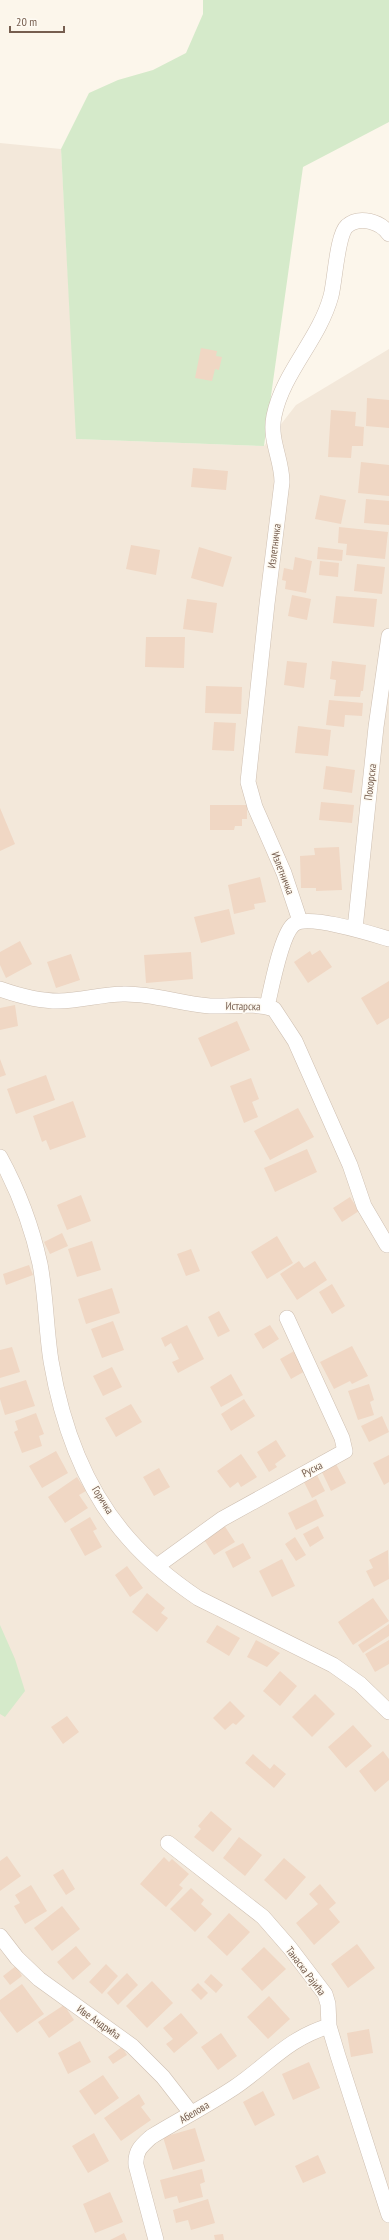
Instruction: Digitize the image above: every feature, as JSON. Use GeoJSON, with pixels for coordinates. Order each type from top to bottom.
{"type":"FeatureCollection","features":[{"type":"Feature","properties":{"kind":"street","name":"Излетничка"},"geometry":{"type":"LineString","coordinates":[[300,921],[284,873],[255,808],[248,782],[266,604],[282,482],[282,472],[274,445],[272,427],[274,415],[290,373],[314,336],[331,298],[337,270],[339,242],[346,226],[358,220],[367,221],[385,228],[389,234]]}},
{"type":"Feature","properties":{"kind":"street","name":"Похорска"},"geometry":{"type":"LineString","coordinates":[[355,929],[376,728],[389,636]]}},
{"type":"Feature","properties":{"kind":"street"},"geometry":{"type":"LineString","coordinates":[[267,1007],[285,939],[290,928],[300,921],[355,929],[389,939]]}},
{"type":"Feature","properties":{"kind":"street","name":"Истарска"},"geometry":{"type":"LineString","coordinates":[[0,989],[26,998],[59,1001],[121,994],[138,994],[208,1006],[267,1007],[279,1014],[296,1041],[350,1165],[364,1206],[387,1245]]}},
{"type":"Feature","properties":{"kind":"street","name":"Горичка"},"geometry":{"type":"LineString","coordinates":[[0,1156],[14,1182],[40,1264],[51,1360],[62,1412],[71,1442],[106,1508],[128,1539],[157,1566],[198,1598],[333,1665],[360,1684],[389,1712]]}},
{"type":"Feature","properties":{"kind":"street","name":"Руска"},"geometry":{"type":"LineString","coordinates":[[157,1566],[222,1520],[345,1450],[342,1438],[287,1318]]}},
{"type":"Feature","properties":{"kind":"street","name":"Танаска Рајића"},"geometry":{"type":"LineString","coordinates":[[168,1843],[263,1917],[286,1943],[325,1994],[328,2004],[329,2026],[389,2215]]}},
{"type":"Feature","properties":{"kind":"street","name":"Иве Андрића"},"geometry":{"type":"LineString","coordinates":[[0,1936],[17,1958],[39,1979],[132,2046],[163,2077],[191,2113]]}},
{"type":"Feature","properties":{"kind":"street","name":"Абелова"},"geometry":{"type":"LineString","coordinates":[[156,2240],[136,2165],[136,2155],[141,2145],[151,2137],[240,2083],[290,2043],[309,2032],[329,2026]]}},
{"type":"Feature","properties":{"kind":"shaded area"},"geometry":{"type":"Polygon","coordinates":[[[0,143],[61,149],[77,439],[264,446],[296,405],[389,349],[389,2240],[0,2240],[0,143]]]}},
{"type":"Feature","properties":{"kind":"green space"},"geometry":{"type":"Polygon","coordinates":[[[203,0],[389,0],[389,122],[303,167],[264,446],[76,439],[61,149],[89,93],[118,80],[153,70],[186,53],[203,14],[203,0]]]}},
{"type":"Feature","properties":{"kind":"green space"},"geometry":{"type":"Polygon","coordinates":[[[0,1625],[15,1659],[25,1691],[5,1717],[0,1714],[0,1625]]]}},
{"type":"Feature","properties":{"kind":"building"},"geometry":{"type":"Polygon","coordinates":[[[201,348],[217,351],[216,356],[222,357],[219,370],[215,369],[212,381],[195,378],[201,348]]]}},
{"type":"Feature","properties":{"kind":"building"},"geometry":{"type":"Polygon","coordinates":[[[367,398],[389,400],[389,428],[366,426],[367,398]]]}},
{"type":"Feature","properties":{"kind":"building"},"geometry":{"type":"Polygon","coordinates":[[[331,410],[356,412],[355,426],[364,427],[363,446],[352,446],[351,458],[328,457],[331,410]]]}},
{"type":"Feature","properties":{"kind":"building"},"geometry":{"type":"Polygon","coordinates":[[[361,462],[389,465],[389,496],[358,493],[361,462]]]}},
{"type":"Feature","properties":{"kind":"building"},"geometry":{"type":"Polygon","coordinates":[[[193,468],[228,471],[226,490],[191,487],[193,468]]]}},
{"type":"Feature","properties":{"kind":"building"},"geometry":{"type":"Polygon","coordinates":[[[320,495],[346,500],[341,524],[315,519],[320,495]]]}},
{"type":"Feature","properties":{"kind":"building"},"geometry":{"type":"Polygon","coordinates":[[[366,499],[389,501],[389,525],[364,523],[366,499]]]}},
{"type":"Feature","properties":{"kind":"building"},"geometry":{"type":"Polygon","coordinates":[[[339,527],[388,532],[385,559],[346,555],[347,544],[338,543],[339,527]]]}},
{"type":"Feature","properties":{"kind":"building"},"geometry":{"type":"Polygon","coordinates":[[[131,545],[160,550],[156,575],[126,569],[131,545]]]}},
{"type":"Feature","properties":{"kind":"building"},"geometry":{"type":"Polygon","coordinates":[[[199,547],[232,557],[223,587],[191,578],[199,547]]]}},
{"type":"Feature","properties":{"kind":"building"},"geometry":{"type":"Polygon","coordinates":[[[318,547],[343,550],[342,561],[317,559],[318,547]]]}},
{"type":"Feature","properties":{"kind":"building"},"geometry":{"type":"Polygon","coordinates":[[[295,557],[312,561],[306,593],[285,589],[286,581],[282,580],[284,568],[293,570],[295,557]]]}},
{"type":"Feature","properties":{"kind":"building"},"geometry":{"type":"Polygon","coordinates":[[[320,561],[339,563],[338,577],[319,575],[320,561]]]}},
{"type":"Feature","properties":{"kind":"building"},"geometry":{"type":"Polygon","coordinates":[[[357,564],[385,567],[382,594],[354,591],[357,564]]]}},
{"type":"Feature","properties":{"kind":"building"},"geometry":{"type":"Polygon","coordinates":[[[292,595],[311,599],[307,620],[288,616],[292,595]]]}},
{"type":"Feature","properties":{"kind":"building"},"geometry":{"type":"Polygon","coordinates":[[[336,596],[377,599],[374,627],[333,623],[336,596]]]}},
{"type":"Feature","properties":{"kind":"building"},"geometry":{"type":"Polygon","coordinates":[[[187,599],[217,603],[213,633],[183,629],[187,599]]]}},
{"type":"Feature","properties":{"kind":"building"},"geometry":{"type":"Polygon","coordinates":[[[146,637],[185,637],[184,668],[145,667],[146,637]]]}},
{"type":"Feature","properties":{"kind":"building"},"geometry":{"type":"Polygon","coordinates":[[[287,661],[307,663],[304,688],[284,685],[287,661]]]}},
{"type":"Feature","properties":{"kind":"building"},"geometry":{"type":"Polygon","coordinates":[[[332,661],[366,665],[363,691],[361,691],[360,697],[334,696],[336,680],[330,679],[332,661]]]}},
{"type":"Feature","properties":{"kind":"building"},"geometry":{"type":"Polygon","coordinates":[[[206,686],[242,687],[241,714],[205,713],[206,686]]]}},
{"type":"Feature","properties":{"kind":"building"},"geometry":{"type":"Polygon","coordinates":[[[329,700],[363,703],[362,716],[345,715],[344,727],[326,725],[329,700]]]}},
{"type":"Feature","properties":{"kind":"building"},"geometry":{"type":"Polygon","coordinates":[[[214,722],[236,723],[234,751],[212,750],[214,722]]]}},
{"type":"Feature","properties":{"kind":"building"},"geometry":{"type":"Polygon","coordinates":[[[298,726],[331,730],[328,756],[295,753],[298,726]]]}},
{"type":"Feature","properties":{"kind":"building"},"geometry":{"type":"Polygon","coordinates":[[[326,766],[355,770],[352,793],[323,789],[326,766]]]}},
{"type":"Feature","properties":{"kind":"building"},"geometry":{"type":"Polygon","coordinates":[[[321,802],[354,805],[352,823],[319,820],[321,802]]]}},
{"type":"Feature","properties":{"kind":"building"},"geometry":{"type":"Polygon","coordinates":[[[210,805],[247,805],[247,819],[242,819],[242,826],[235,826],[234,830],[210,830],[210,805]]]}},
{"type":"Feature","properties":{"kind":"building"},"geometry":{"type":"Polygon","coordinates":[[[0,808],[15,844],[0,851],[0,808]]]}},
{"type":"Feature","properties":{"kind":"building"},"geometry":{"type":"Polygon","coordinates":[[[339,847],[342,890],[316,891],[316,888],[301,888],[300,856],[315,855],[314,848],[339,847]]]}},
{"type":"Feature","properties":{"kind":"building"},"geometry":{"type":"Polygon","coordinates":[[[260,877],[266,902],[254,904],[255,909],[234,914],[228,885],[260,877]]]}},
{"type":"Feature","properties":{"kind":"building"},"geometry":{"type":"Polygon","coordinates":[[[229,909],[235,934],[201,943],[194,917],[229,909]]]}},
{"type":"Feature","properties":{"kind":"building"},"geometry":{"type":"Polygon","coordinates":[[[20,941],[32,964],[6,978],[0,965],[0,952],[20,941]]]}},
{"type":"Feature","properties":{"kind":"building"},"geometry":{"type":"Polygon","coordinates":[[[320,950],[332,967],[308,983],[294,962],[310,951],[312,955],[320,950]]]}},
{"type":"Feature","properties":{"kind":"building"},"geometry":{"type":"Polygon","coordinates":[[[191,952],[193,979],[146,983],[144,955],[191,952]]]}},
{"type":"Feature","properties":{"kind":"building"},"geometry":{"type":"Polygon","coordinates":[[[71,954],[80,980],[56,988],[47,962],[71,954]]]}},
{"type":"Feature","properties":{"kind":"building"},"geometry":{"type":"Polygon","coordinates":[[[389,981],[389,1018],[377,1025],[361,998],[389,981]]]}},
{"type":"Feature","properties":{"kind":"building"},"geometry":{"type":"Polygon","coordinates":[[[15,1005],[18,1026],[0,1030],[0,1008],[15,1005]]]}},
{"type":"Feature","properties":{"kind":"building"},"geometry":{"type":"Polygon","coordinates":[[[237,1021],[250,1050],[211,1067],[198,1038],[237,1021]]]}},
{"type":"Feature","properties":{"kind":"building"},"geometry":{"type":"Polygon","coordinates":[[[0,1059],[6,1075],[0,1077],[0,1059]]]}},
{"type":"Feature","properties":{"kind":"building"},"geometry":{"type":"Polygon","coordinates":[[[46,1075],[55,1100],[16,1114],[7,1089],[46,1075]]]}},
{"type":"Feature","properties":{"kind":"building"},"geometry":{"type":"Polygon","coordinates":[[[251,1078],[259,1099],[252,1102],[258,1117],[244,1123],[230,1086],[251,1078]]]}},
{"type":"Feature","properties":{"kind":"building"},"geometry":{"type":"Polygon","coordinates":[[[73,1101],[86,1137],[50,1150],[46,1140],[42,1142],[33,1116],[73,1101]]]}},
{"type":"Feature","properties":{"kind":"building"},"geometry":{"type":"Polygon","coordinates":[[[298,1108],[314,1137],[270,1160],[254,1131],[298,1108]]]}},
{"type":"Feature","properties":{"kind":"building"},"geometry":{"type":"Polygon","coordinates":[[[307,1149],[317,1172],[275,1192],[264,1168],[307,1149]]]}},
{"type":"Feature","properties":{"kind":"building"},"geometry":{"type":"Polygon","coordinates":[[[81,1195],[91,1221],[67,1230],[57,1205],[81,1195]]]}},
{"type":"Feature","properties":{"kind":"building"},"geometry":{"type":"Polygon","coordinates":[[[350,1197],[359,1211],[342,1222],[333,1208],[350,1197]]]}},
{"type":"Feature","properties":{"kind":"building"},"geometry":{"type":"Polygon","coordinates":[[[62,1233],[68,1246],[50,1254],[44,1242],[62,1233]]]}},
{"type":"Feature","properties":{"kind":"building"},"geometry":{"type":"Polygon","coordinates":[[[277,1236],[293,1263],[267,1279],[251,1252],[277,1236]]]}},
{"type":"Feature","properties":{"kind":"building"},"geometry":{"type":"Polygon","coordinates":[[[92,1241],[101,1270],[77,1277],[68,1249],[92,1241]]]}},
{"type":"Feature","properties":{"kind":"building"},"geometry":{"type":"Polygon","coordinates":[[[191,1249],[200,1271],[186,1276],[177,1254],[191,1249]]]}},
{"type":"Feature","properties":{"kind":"building"},"geometry":{"type":"Polygon","coordinates":[[[299,1261],[304,1268],[315,1261],[327,1280],[297,1300],[280,1274],[299,1261]]]}},
{"type":"Feature","properties":{"kind":"building"},"geometry":{"type":"Polygon","coordinates":[[[29,1265],[33,1275],[6,1285],[3,1274],[29,1265]]]}},
{"type":"Feature","properties":{"kind":"building"},"geometry":{"type":"Polygon","coordinates":[[[332,1284],[345,1306],[332,1314],[319,1292],[332,1284]]]}},
{"type":"Feature","properties":{"kind":"building"},"geometry":{"type":"Polygon","coordinates":[[[112,1288],[120,1313],[86,1324],[78,1299],[112,1288]]]}},
{"type":"Feature","properties":{"kind":"building"},"geometry":{"type":"Polygon","coordinates":[[[219,1311],[230,1331],[218,1337],[208,1317],[219,1311]]]}},
{"type":"Feature","properties":{"kind":"building"},"geometry":{"type":"Polygon","coordinates":[[[113,1321],[124,1350],[102,1358],[91,1329],[113,1321]]]}},
{"type":"Feature","properties":{"kind":"building"},"geometry":{"type":"Polygon","coordinates":[[[187,1325],[204,1359],[178,1373],[172,1362],[179,1359],[171,1343],[165,1347],[161,1338],[187,1325]]]}},
{"type":"Feature","properties":{"kind":"building"},"geometry":{"type":"Polygon","coordinates":[[[270,1325],[279,1339],[263,1349],[254,1334],[270,1325]]]}},
{"type":"Feature","properties":{"kind":"building"},"geometry":{"type":"Polygon","coordinates":[[[352,1346],[368,1376],[352,1384],[350,1381],[334,1389],[320,1362],[352,1346]]]}},
{"type":"Feature","properties":{"kind":"building"},"geometry":{"type":"Polygon","coordinates":[[[12,1347],[20,1372],[0,1378],[0,1350],[12,1347]]]}},
{"type":"Feature","properties":{"kind":"building"},"geometry":{"type":"Polygon","coordinates":[[[296,1350],[307,1370],[291,1379],[280,1359],[296,1350]]]}},
{"type":"Feature","properties":{"kind":"building"},"geometry":{"type":"Polygon","coordinates":[[[112,1367],[122,1387],[103,1396],[93,1376],[112,1367]]]}},
{"type":"Feature","properties":{"kind":"building"},"geometry":{"type":"Polygon","coordinates":[[[231,1374],[243,1395],[221,1407],[210,1387],[231,1374]]]}},
{"type":"Feature","properties":{"kind":"building"},"geometry":{"type":"Polygon","coordinates":[[[26,1380],[35,1406],[5,1415],[0,1399],[0,1388],[26,1380]]]}},
{"type":"Feature","properties":{"kind":"building"},"geometry":{"type":"Polygon","coordinates":[[[369,1384],[374,1400],[370,1402],[374,1415],[358,1420],[348,1391],[369,1384]]]}},
{"type":"Feature","properties":{"kind":"building"},"geometry":{"type":"Polygon","coordinates":[[[244,1399],[255,1416],[231,1431],[221,1414],[244,1399]]]}},
{"type":"Feature","properties":{"kind":"building"},"geometry":{"type":"Polygon","coordinates":[[[131,1404],[142,1422],[116,1437],[105,1418],[131,1404]]]}},
{"type":"Feature","properties":{"kind":"building"},"geometry":{"type":"Polygon","coordinates":[[[36,1413],[44,1434],[39,1436],[42,1446],[22,1453],[14,1432],[18,1430],[15,1421],[36,1413]]]}},
{"type":"Feature","properties":{"kind":"building"},"geometry":{"type":"Polygon","coordinates":[[[382,1416],[389,1432],[369,1442],[361,1426],[382,1416]]]}},
{"type":"Feature","properties":{"kind":"building"},"geometry":{"type":"Polygon","coordinates":[[[276,1440],[286,1456],[275,1464],[277,1467],[269,1472],[257,1452],[276,1440]]]}},
{"type":"Feature","properties":{"kind":"building"},"geometry":{"type":"Polygon","coordinates":[[[56,1451],[68,1473],[42,1488],[29,1466],[56,1451]]]}},
{"type":"Feature","properties":{"kind":"building"},"geometry":{"type":"Polygon","coordinates":[[[241,1454],[257,1477],[241,1487],[238,1482],[230,1488],[217,1471],[241,1454]]]}},
{"type":"Feature","properties":{"kind":"building"},"geometry":{"type":"Polygon","coordinates":[[[389,1455],[389,1482],[384,1485],[373,1463],[389,1455]]]}},
{"type":"Feature","properties":{"kind":"building"},"geometry":{"type":"Polygon","coordinates":[[[336,1464],[346,1483],[331,1491],[322,1472],[336,1464]]]}},
{"type":"Feature","properties":{"kind":"building"},"geometry":{"type":"Polygon","coordinates":[[[159,1468],[170,1487],[154,1496],[143,1477],[159,1468]]]}},
{"type":"Feature","properties":{"kind":"building"},"geometry":{"type":"Polygon","coordinates":[[[316,1473],[325,1491],[312,1498],[303,1480],[316,1473]]]}},
{"type":"Feature","properties":{"kind":"building"},"geometry":{"type":"Polygon","coordinates":[[[77,1477],[86,1491],[79,1495],[88,1508],[65,1523],[48,1497],[77,1477]]]}},
{"type":"Feature","properties":{"kind":"building"},"geometry":{"type":"Polygon","coordinates":[[[316,1499],[324,1516],[296,1530],[288,1513],[316,1499]]]}},
{"type":"Feature","properties":{"kind":"building"},"geometry":{"type":"Polygon","coordinates":[[[90,1517],[97,1529],[93,1531],[102,1547],[85,1556],[70,1529],[90,1517]]]}},
{"type":"Feature","properties":{"kind":"building"},"geometry":{"type":"Polygon","coordinates":[[[224,1525],[235,1542],[214,1555],[203,1538],[224,1525]]]}},
{"type":"Feature","properties":{"kind":"building"},"geometry":{"type":"Polygon","coordinates":[[[318,1526],[324,1538],[310,1547],[303,1534],[318,1526]]]}},
{"type":"Feature","properties":{"kind":"building"},"geometry":{"type":"Polygon","coordinates":[[[295,1537],[306,1555],[296,1561],[285,1544],[295,1537]]]}},
{"type":"Feature","properties":{"kind":"building"},"geometry":{"type":"Polygon","coordinates":[[[243,1543],[251,1558],[233,1568],[225,1552],[243,1543]]]}},
{"type":"Feature","properties":{"kind":"building"},"geometry":{"type":"Polygon","coordinates":[[[388,1550],[389,1579],[374,1587],[366,1571],[373,1568],[369,1560],[388,1550]]]}},
{"type":"Feature","properties":{"kind":"building"},"geometry":{"type":"Polygon","coordinates":[[[282,1559],[295,1586],[272,1597],[259,1571],[282,1559]]]}},
{"type":"Feature","properties":{"kind":"building"},"geometry":{"type":"Polygon","coordinates":[[[127,1566],[143,1588],[130,1597],[115,1575],[127,1566]]]}},
{"type":"Feature","properties":{"kind":"building"},"geometry":{"type":"Polygon","coordinates":[[[147,1593],[165,1608],[161,1613],[168,1618],[157,1632],[132,1612],[147,1593]]]}},
{"type":"Feature","properties":{"kind":"building"},"geometry":{"type":"Polygon","coordinates":[[[373,1598],[389,1621],[353,1645],[338,1622],[373,1598]]]}},
{"type":"Feature","properties":{"kind":"building"},"geometry":{"type":"Polygon","coordinates":[[[389,1624],[389,1636],[363,1653],[358,1645],[389,1624]]]}},
{"type":"Feature","properties":{"kind":"building"},"geometry":{"type":"Polygon","coordinates":[[[217,1625],[240,1638],[229,1656],[206,1642],[217,1625]]]}},
{"type":"Feature","properties":{"kind":"building"},"geometry":{"type":"Polygon","coordinates":[[[256,1640],[280,1653],[267,1667],[247,1657],[256,1640]]]}},
{"type":"Feature","properties":{"kind":"building"},"geometry":{"type":"Polygon","coordinates":[[[389,1640],[389,1664],[375,1672],[365,1654],[389,1640]]]}},
{"type":"Feature","properties":{"kind":"building"},"geometry":{"type":"Polygon","coordinates":[[[280,1671],[297,1686],[280,1706],[263,1691],[280,1671]]]}},
{"type":"Feature","properties":{"kind":"building"},"geometry":{"type":"Polygon","coordinates":[[[315,1694],[335,1714],[312,1737],[292,1717],[315,1694]]]}},
{"type":"Feature","properties":{"kind":"building"},"geometry":{"type":"Polygon","coordinates":[[[230,1701],[245,1716],[236,1725],[233,1723],[225,1730],[213,1718],[230,1701]]]}},
{"type":"Feature","properties":{"kind":"building"},"geometry":{"type":"Polygon","coordinates":[[[67,1716],[79,1732],[63,1744],[51,1727],[67,1716]]]}},
{"type":"Feature","properties":{"kind":"building"},"geometry":{"type":"Polygon","coordinates":[[[353,1725],[372,1746],[346,1768],[328,1747],[353,1725]]]}},
{"type":"Feature","properties":{"kind":"building"},"geometry":{"type":"Polygon","coordinates":[[[383,1751],[389,1759],[389,1780],[375,1792],[359,1771],[383,1751]]]}},
{"type":"Feature","properties":{"kind":"building"},"geometry":{"type":"Polygon","coordinates":[[[253,1754],[270,1769],[274,1764],[286,1774],[274,1788],[245,1763],[253,1754]]]}},
{"type":"Feature","properties":{"kind":"building"},"geometry":{"type":"Polygon","coordinates":[[[211,1811],[232,1829],[213,1852],[194,1837],[201,1829],[198,1826],[211,1811]]]}},
{"type":"Feature","properties":{"kind":"building"},"geometry":{"type":"Polygon","coordinates":[[[239,1837],[262,1855],[245,1876],[223,1858],[239,1837]]]}},
{"type":"Feature","properties":{"kind":"building"},"geometry":{"type":"Polygon","coordinates":[[[7,1856],[21,1876],[0,1891],[0,1861],[7,1856]]]}},
{"type":"Feature","properties":{"kind":"building"},"geometry":{"type":"Polygon","coordinates":[[[164,1857],[169,1862],[172,1859],[189,1874],[179,1885],[183,1888],[166,1907],[140,1884],[164,1857]]]}},
{"type":"Feature","properties":{"kind":"building"},"geometry":{"type":"Polygon","coordinates":[[[284,1858],[306,1877],[286,1900],[264,1880],[284,1858]]]}},
{"type":"Feature","properties":{"kind":"building"},"geometry":{"type":"Polygon","coordinates":[[[63,1869],[75,1889],[66,1895],[53,1875],[63,1869]]]}},
{"type":"Feature","properties":{"kind":"building"},"geometry":{"type":"Polygon","coordinates":[[[320,1884],[336,1903],[329,1909],[340,1922],[314,1945],[296,1923],[318,1904],[309,1894],[320,1884]]]}},
{"type":"Feature","properties":{"kind":"building"},"geometry":{"type":"Polygon","coordinates":[[[31,1885],[47,1911],[25,1924],[14,1906],[20,1903],[15,1895],[31,1885]]]}},
{"type":"Feature","properties":{"kind":"building"},"geometry":{"type":"Polygon","coordinates":[[[191,1888],[204,1900],[201,1904],[212,1914],[195,1932],[170,1909],[191,1888]]]}},
{"type":"Feature","properties":{"kind":"building"},"geometry":{"type":"Polygon","coordinates":[[[62,1906],[80,1929],[52,1951],[34,1928],[62,1906]]]}},
{"type":"Feature","properties":{"kind":"building"},"geometry":{"type":"Polygon","coordinates":[[[229,1913],[250,1932],[227,1956],[207,1937],[229,1913]]]}},
{"type":"Feature","properties":{"kind":"building"},"geometry":{"type":"Polygon","coordinates":[[[357,1944],[375,1968],[348,1988],[331,1964],[357,1944]]]}},
{"type":"Feature","properties":{"kind":"building"},"geometry":{"type":"Polygon","coordinates":[[[76,1946],[91,1964],[73,1980],[57,1962],[76,1946]]]}},
{"type":"Feature","properties":{"kind":"building"},"geometry":{"type":"Polygon","coordinates":[[[264,1947],[286,1969],[262,1991],[241,1969],[264,1947]]]}},
{"type":"Feature","properties":{"kind":"building"},"geometry":{"type":"Polygon","coordinates":[[[106,1964],[118,1976],[102,1994],[89,1982],[106,1964]]]}},
{"type":"Feature","properties":{"kind":"building"},"geometry":{"type":"Polygon","coordinates":[[[16,1966],[22,1976],[10,1985],[3,1976],[16,1966]]]}},
{"type":"Feature","properties":{"kind":"building"},"geometry":{"type":"Polygon","coordinates":[[[127,1973],[138,1985],[118,2005],[107,1993],[127,1973]]]}},
{"type":"Feature","properties":{"kind":"building"},"geometry":{"type":"Polygon","coordinates":[[[211,1974],[223,1985],[216,1993],[204,1982],[211,1974]]]}},
{"type":"Feature","properties":{"kind":"building"},"geometry":{"type":"Polygon","coordinates":[[[152,1981],[173,2003],[147,2028],[126,2006],[152,1981]]]}},
{"type":"Feature","properties":{"kind":"building"},"geometry":{"type":"Polygon","coordinates":[[[198,1983],[208,1993],[201,2000],[191,1990],[198,1983]]]}},
{"type":"Feature","properties":{"kind":"building"},"geometry":{"type":"Polygon","coordinates":[[[22,1984],[44,2014],[17,2033],[0,2011],[0,2000],[22,1984]]]}},
{"type":"Feature","properties":{"kind":"building"},"geometry":{"type":"Polygon","coordinates":[[[269,1996],[290,2019],[268,2039],[247,2017],[269,1996]]]}},
{"type":"Feature","properties":{"kind":"building"},"geometry":{"type":"Polygon","coordinates":[[[64,2005],[74,2020],[49,2038],[38,2022],[64,2005]]]}},
{"type":"Feature","properties":{"kind":"building"},"geometry":{"type":"Polygon","coordinates":[[[181,2013],[198,2033],[174,2053],[166,2044],[173,2039],[163,2028],[181,2013]]]}},
{"type":"Feature","properties":{"kind":"building"},"geometry":{"type":"Polygon","coordinates":[[[369,2029],[373,2053],[351,2057],[347,2033],[369,2029]]]}},
{"type":"Feature","properties":{"kind":"building"},"geometry":{"type":"Polygon","coordinates":[[[221,2033],[237,2056],[218,2070],[201,2047],[221,2033]]]}},
{"type":"Feature","properties":{"kind":"building"},"geometry":{"type":"Polygon","coordinates":[[[80,2041],[91,2062],[68,2074],[58,2053],[80,2041]]]}},
{"type":"Feature","properties":{"kind":"building"},"geometry":{"type":"Polygon","coordinates":[[[122,2047],[127,2055],[113,2064],[108,2057],[122,2047]]]}},
{"type":"Feature","properties":{"kind":"building"},"geometry":{"type":"Polygon","coordinates":[[[309,2062],[320,2088],[293,2100],[282,2074],[309,2062]]]}},
{"type":"Feature","properties":{"kind":"building"},"geometry":{"type":"Polygon","coordinates":[[[103,2075],[119,2098],[95,2115],[79,2091],[103,2075]]]}},
{"type":"Feature","properties":{"kind":"building"},"geometry":{"type":"Polygon","coordinates":[[[263,2091],[275,2115],[255,2126],[243,2102],[263,2091]]]}},
{"type":"Feature","properties":{"kind":"building"},"geometry":{"type":"Polygon","coordinates":[[[139,2094],[145,2104],[141,2107],[151,2120],[121,2141],[104,2118],[139,2094]]]}},
{"type":"Feature","properties":{"kind":"building"},"geometry":{"type":"Polygon","coordinates":[[[195,2128],[205,2161],[173,2170],[163,2137],[195,2128]]]}},
{"type":"Feature","properties":{"kind":"building"},"geometry":{"type":"Polygon","coordinates":[[[94,2133],[109,2161],[88,2173],[72,2146],[94,2133]]]}},
{"type":"Feature","properties":{"kind":"building"},"geometry":{"type":"Polygon","coordinates":[[[318,2155],[326,2173],[303,2183],[295,2166],[318,2155]]]}},
{"type":"Feature","properties":{"kind":"building"},"geometry":{"type":"Polygon","coordinates":[[[202,2169],[205,2182],[200,2184],[203,2197],[179,2203],[177,2196],[165,2199],[160,2180],[202,2169]]]}},
{"type":"Feature","properties":{"kind":"building"},"geometry":{"type":"Polygon","coordinates":[[[110,2192],[123,2222],[95,2233],[83,2204],[110,2192]]]}},
{"type":"Feature","properties":{"kind":"building"},"geometry":{"type":"Polygon","coordinates":[[[208,2199],[215,2223],[191,2230],[188,2220],[176,2223],[173,2210],[208,2199]]]}},
{"type":"Feature","properties":{"kind":"building"},"geometry":{"type":"Polygon","coordinates":[[[124,2233],[127,2240],[110,2240],[124,2233]]]}},
{"type":"Feature","properties":{"kind":"building"},"geometry":{"type":"Polygon","coordinates":[[[223,2234],[224,2240],[215,2240],[214,2235],[223,2234]]]}}]}
